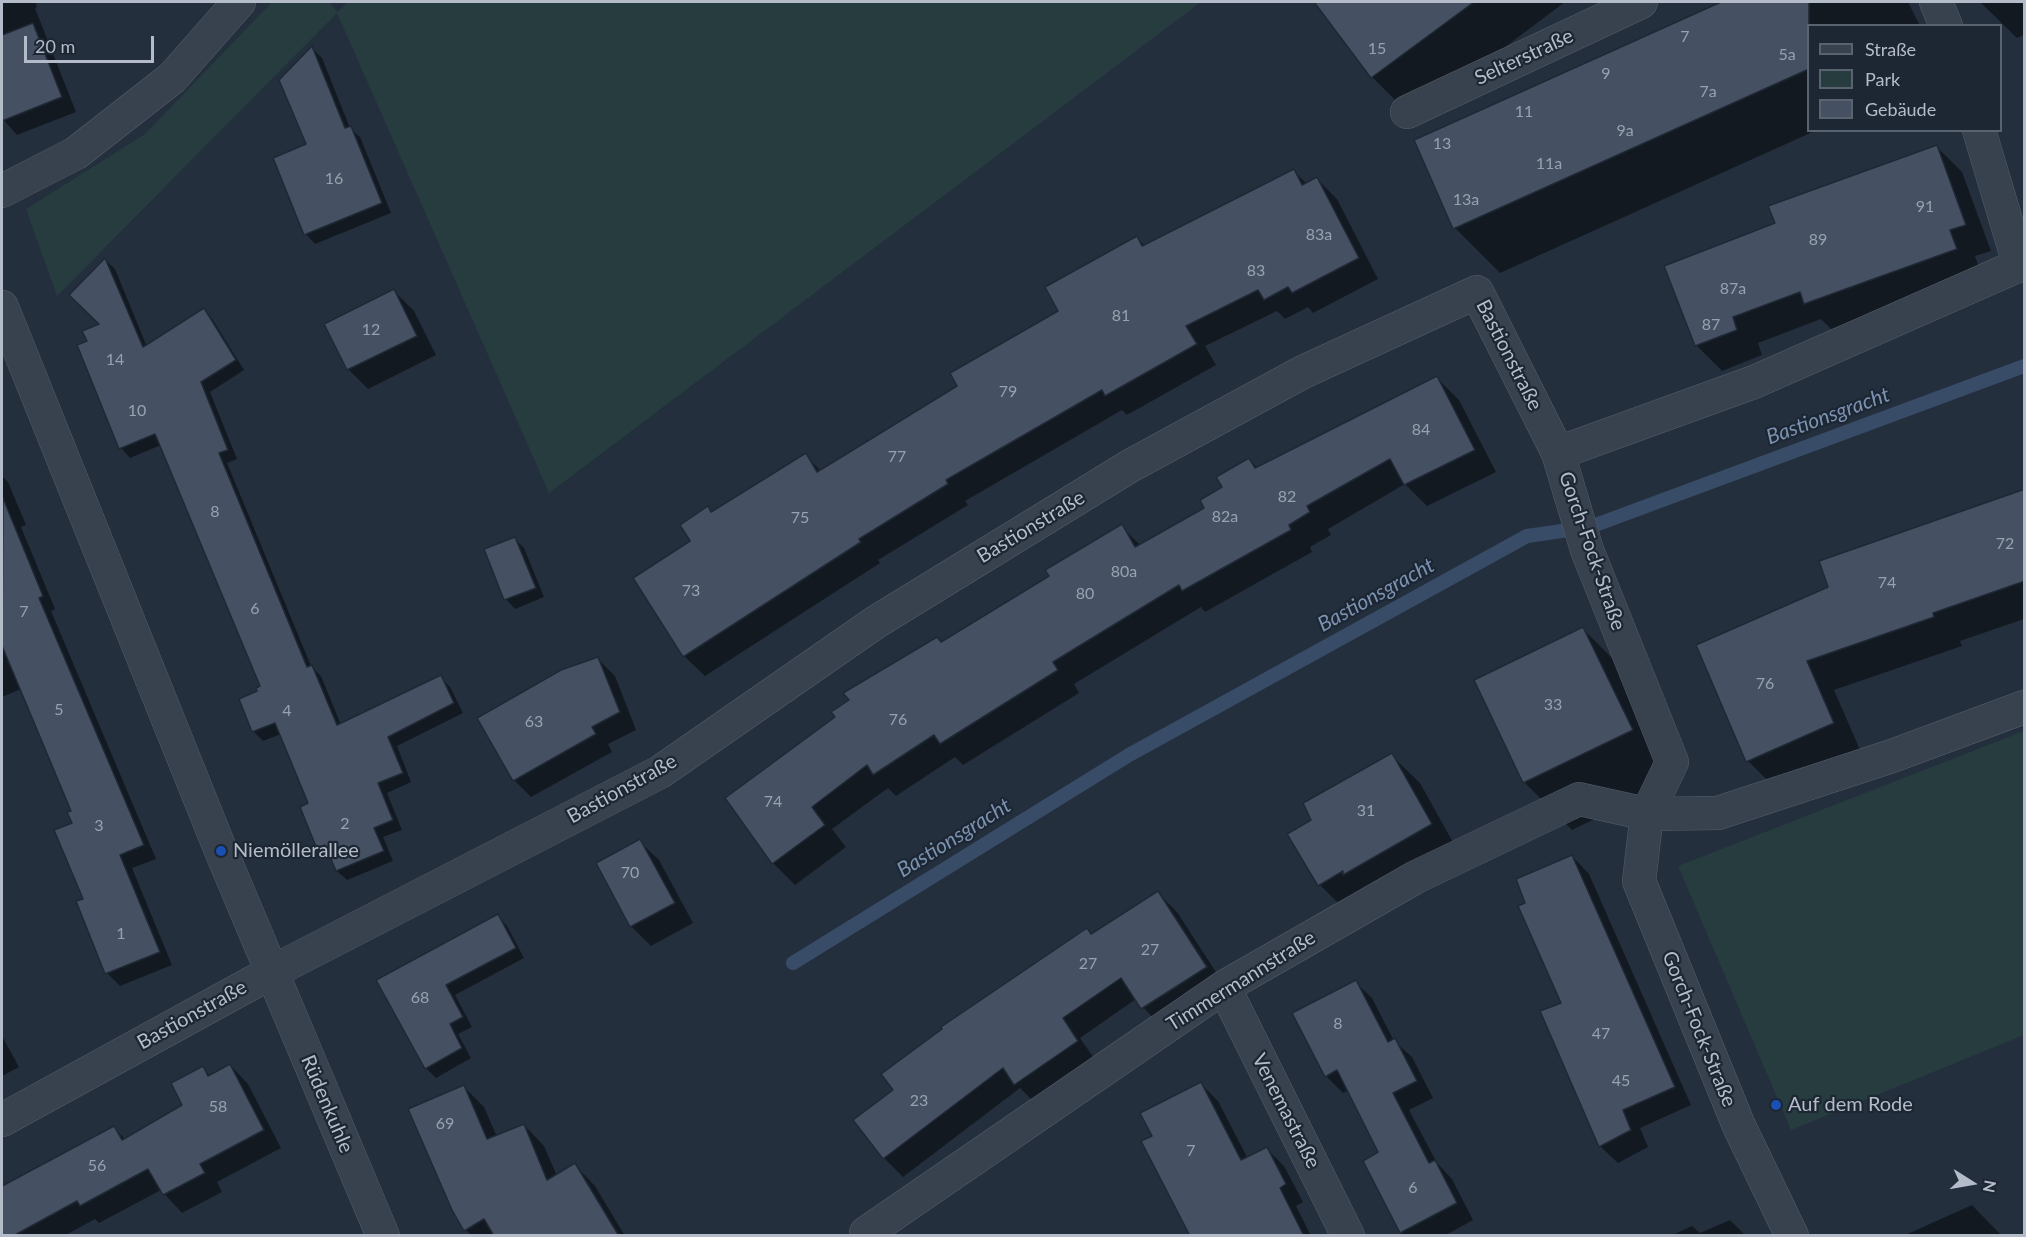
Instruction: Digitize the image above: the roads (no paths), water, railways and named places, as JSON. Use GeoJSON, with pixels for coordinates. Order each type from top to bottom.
{"type":"FeatureCollection","features":[{"type":"Feature","properties":{"kind":"street"},"geometry":{"type":"LineString","coordinates":[[2,190],[76,153],[172,78],[238,2]]}},
{"type":"Feature","properties":{"kind":"street","name":"Selterstraße"},"geometry":{"type":"LineString","coordinates":[[1407,111],[1641,2]]}},
{"type":"Feature","properties":{"kind":"street"},"geometry":{"type":"LineString","coordinates":[[1936,2],[1945,24]]}},
{"type":"Feature","properties":{"kind":"street"},"geometry":{"type":"LineString","coordinates":[[1558,453],[1754,382],[2022,263],[1980,132]]}},
{"type":"Feature","properties":{"kind":"street","name":"Bastionstraße"},"geometry":{"type":"LineString","coordinates":[[2,1120],[272,972],[660,772],[876,621],[1130,466],[1303,372],[1477,292],[1558,453]]}},
{"type":"Feature","properties":{"kind":"street"},"geometry":{"type":"LineString","coordinates":[[2,307],[272,972]]}},
{"type":"Feature","properties":{"kind":"street","name":"Gorch-Fock-Straße"},"geometry":{"type":"LineString","coordinates":[[1558,453],[1587,550],[1672,762],[1647,814],[1639,881],[1739,1126],[1792,1236]]}},
{"type":"Feature","properties":{"kind":"street"},"geometry":{"type":"LineString","coordinates":[[1647,814],[1719,813],[1892,756],[2025,707]]}},
{"type":"Feature","properties":{"kind":"street","name":"Timmermannstraße"},"geometry":{"type":"LineString","coordinates":[[867,1236],[866,1233],[1224,987],[1416,877],[1579,799],[1647,814]]}},
{"type":"Feature","properties":{"kind":"street","name":"Rüdenkuhle"},"geometry":{"type":"LineString","coordinates":[[272,972],[383,1236]]}},
{"type":"Feature","properties":{"kind":"street","name":"Venemastraße"},"geometry":{"type":"LineString","coordinates":[[1224,987],[1348,1236]]}},
{"type":"Feature","properties":{"kind":"waterway","name":"Bastionsgracht"},"geometry":{"type":"LineString","coordinates":[[793,963],[1129,755],[1527,536],[1590,527],[2024,366]]}},
{"type":"Feature","properties":{"kind":"place","name":"Niemöllerallee"},"geometry":{"type":"Point","coordinates":[221,851]}},
{"type":"Feature","properties":{"kind":"place","name":"Auf dem Rode"},"geometry":{"type":"Point","coordinates":[1776,1105]}}]}
